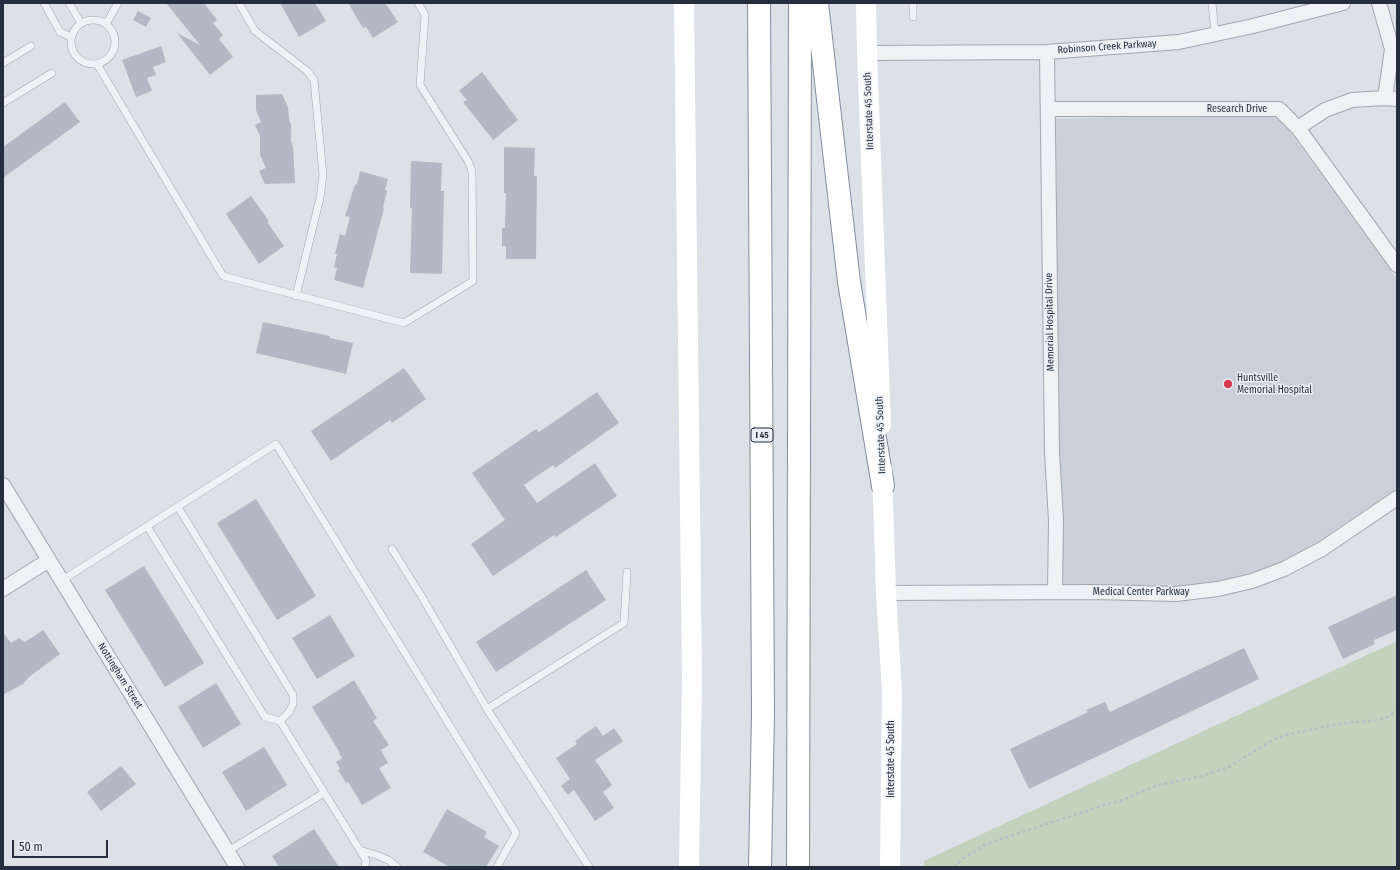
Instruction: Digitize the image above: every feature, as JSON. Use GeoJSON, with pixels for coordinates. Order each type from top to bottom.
{"type":"FeatureCollection","features":[{"type":"Feature","properties":{"kind":"highway","name":"I 45"},"geometry":{"type":"LineString","coordinates":[[760,3],[763,705],[760,867]]}},
{"type":"Feature","properties":{"kind":"highway"},"geometry":{"type":"LineString","coordinates":[[798,867],[800,3]]}},
{"type":"Feature","properties":{"kind":"highway"},"geometry":{"type":"LineString","coordinates":[[817,3],[849,282],[883,486]]}},
{"type":"Feature","properties":{"kind":"main road"},"geometry":{"type":"LineString","coordinates":[[684,3],[692,679],[689,867]]}},
{"type":"Feature","properties":{"kind":"main road","name":"Interstate 45 South"},"geometry":{"type":"LineString","coordinates":[[866,3],[886,593],[892,692],[890,867]]}},
{"type":"Feature","properties":{"kind":"street","name":"Robinson Creek Parkway"},"geometry":{"type":"LineString","coordinates":[[867,53],[1047,52],[1179,42],[1290,17],[1343,3]]}},
{"type":"Feature","properties":{"kind":"street"},"geometry":{"type":"LineString","coordinates":[[1298,128],[1325,110],[1352,100],[1391,98],[1392,49],[1379,3]]}},
{"type":"Feature","properties":{"kind":"street","name":"Memorial Hospital Drive"},"geometry":{"type":"LineString","coordinates":[[1047,52],[1049,109],[1049,297],[1052,452],[1056,521],[1055,592]]}},
{"type":"Feature","properties":{"kind":"street","name":"Research Drive"},"geometry":{"type":"LineString","coordinates":[[1049,109],[1279,109],[1298,128],[1397,265]]}},
{"type":"Feature","properties":{"kind":"street","name":"Nottingham Street"},"geometry":{"type":"LineString","coordinates":[[3,485],[237,867]]}},
{"type":"Feature","properties":{"kind":"street","name":"Medical Center Parkway"},"geometry":{"type":"LineString","coordinates":[[886,593],[1055,592],[1176,594],[1218,589],[1252,581],[1284,569],[1322,549],[1397,498]]}},
{"type":"Feature","properties":{"kind":"street"},"geometry":{"type":"LineString","coordinates":[[3,589],[49,560]]}},
{"type":"Feature","properties":{"kind":"lane"},"geometry":{"type":"LineString","coordinates":[[44,3],[60,32],[71,37]]}},
{"type":"Feature","properties":{"kind":"lane"},"geometry":{"type":"LineString","coordinates":[[69,3],[81,23]]}},
{"type":"Feature","properties":{"kind":"lane"},"geometry":{"type":"LineString","coordinates":[[106,24],[118,3]]}},
{"type":"Feature","properties":{"kind":"lane"},"geometry":{"type":"LineString","coordinates":[[239,3],[254,31],[307,71],[314,80],[323,175],[320,198],[296,296]]}},
{"type":"Feature","properties":{"kind":"lane"},"geometry":{"type":"LineString","coordinates":[[96,64],[223,276],[404,323],[473,281],[472,171],[468,161],[420,85],[425,15],[418,3]]}},
{"type":"Feature","properties":{"kind":"lane"},"geometry":{"type":"LineString","coordinates":[[913,3],[913,17]]}},
{"type":"Feature","properties":{"kind":"lane"},"geometry":{"type":"LineString","coordinates":[[1212,3],[1215,34]]}},
{"type":"Feature","properties":{"kind":"lane"},"geometry":{"type":"LineString","coordinates":[[89,20],[98,21],[106,24],[111,30],[114,38],[114,47],[111,55],[104,61],[96,64],[88,64],[80,60],[74,54],[71,46],[71,37],[75,29],[81,23],[89,20]]}},
{"type":"Feature","properties":{"kind":"lane"},"geometry":{"type":"LineString","coordinates":[[3,64],[31,46]]}},
{"type":"Feature","properties":{"kind":"lane"},"geometry":{"type":"LineString","coordinates":[[3,103],[52,73]]}},
{"type":"Feature","properties":{"kind":"lane"},"geometry":{"type":"LineString","coordinates":[[61,581],[276,444],[516,833],[496,867]]}},
{"type":"Feature","properties":{"kind":"lane"},"geometry":{"type":"LineString","coordinates":[[178,507],[293,695],[293,704],[289,712],[280,721]]}},
{"type":"Feature","properties":{"kind":"lane"},"geometry":{"type":"LineString","coordinates":[[147,526],[265,717],[280,721],[366,860],[365,867]]}},
{"type":"Feature","properties":{"kind":"lane"},"geometry":{"type":"LineString","coordinates":[[392,549],[487,709],[589,867]]}},
{"type":"Feature","properties":{"kind":"lane"},"geometry":{"type":"LineString","coordinates":[[487,709],[624,623],[627,572]]}},
{"type":"Feature","properties":{"kind":"lane"},"geometry":{"type":"LineString","coordinates":[[228,851],[324,793]]}},
{"type":"Feature","properties":{"kind":"lane"},"geometry":{"type":"LineString","coordinates":[[360,850],[390,861],[397,867]]}},
{"type":"Feature","properties":{"kind":"path"},"geometry":{"type":"LineString","coordinates":[[954,867],[964,858],[986,844],[1120,800],[1158,785],[1198,777],[1227,768],[1274,739],[1290,734],[1343,723],[1372,721],[1386,718],[1397,710]]}},
{"type":"Feature","properties":{"kind":"shaded area","name":"Huntsville Memorial Hospital"},"geometry":{"type":"Polygon","coordinates":[[[1276,113],[1397,279],[1397,489],[1307,550],[1279,563],[1240,577],[1184,587],[1060,585],[1056,119],[1276,113]]]}},
{"type":"Feature","properties":{"kind":"green space"},"geometry":{"type":"Polygon","coordinates":[[[1397,641],[1397,867],[924,867],[924,861],[1397,641]]]}},
{"type":"Feature","properties":{"kind":"building"},"geometry":{"type":"Polygon","coordinates":[[[166,3],[204,3],[217,20],[213,23],[223,35],[219,39],[233,57],[210,75],[177,33],[200,45],[166,3]]]}},
{"type":"Feature","properties":{"kind":"building"},"geometry":{"type":"Polygon","coordinates":[[[280,3],[315,3],[326,21],[299,37],[280,3]]]}},
{"type":"Feature","properties":{"kind":"building"},"geometry":{"type":"Polygon","coordinates":[[[348,3],[385,3],[398,22],[373,38],[366,27],[363,28],[348,3]]]}},
{"type":"Feature","properties":{"kind":"building"},"geometry":{"type":"Polygon","coordinates":[[[138,11],[151,18],[146,27],[133,20],[138,11]]]}},
{"type":"Feature","properties":{"kind":"building"},"geometry":{"type":"Polygon","coordinates":[[[161,46],[166,62],[153,67],[156,75],[147,78],[152,91],[136,97],[122,60],[161,46]]]}},
{"type":"Feature","properties":{"kind":"building"},"geometry":{"type":"Polygon","coordinates":[[[482,72],[518,120],[493,140],[463,102],[467,100],[459,91],[482,72]]]}},
{"type":"Feature","properties":{"kind":"building"},"geometry":{"type":"Polygon","coordinates":[[[282,94],[288,107],[291,124],[295,183],[265,184],[259,171],[266,168],[260,155],[260,136],[255,125],[261,122],[256,110],[256,95],[282,94]]]}},
{"type":"Feature","properties":{"kind":"building"},"geometry":{"type":"Polygon","coordinates":[[[65,102],[80,122],[3,178],[3,147],[65,102]]]}},
{"type":"Feature","properties":{"kind":"building"},"geometry":{"type":"Polygon","coordinates":[[[504,147],[535,148],[534,176],[537,176],[536,259],[506,259],[506,246],[502,246],[502,228],[505,228],[506,193],[504,193],[504,147]]]}},
{"type":"Feature","properties":{"kind":"building"},"geometry":{"type":"Polygon","coordinates":[[[411,161],[442,163],[441,191],[444,191],[442,274],[410,273],[412,208],[410,208],[411,161]]]}},
{"type":"Feature","properties":{"kind":"building"},"geometry":{"type":"Polygon","coordinates":[[[360,171],[388,179],[385,190],[387,191],[384,208],[363,288],[334,280],[337,268],[334,267],[337,254],[335,254],[340,234],[345,236],[350,217],[345,216],[355,184],[357,185],[360,171]]]}},
{"type":"Feature","properties":{"kind":"building"},"geometry":{"type":"Polygon","coordinates":[[[251,196],[269,221],[267,222],[284,246],[259,264],[226,214],[251,196]]]}},
{"type":"Feature","properties":{"kind":"building"},"geometry":{"type":"Polygon","coordinates":[[[263,322],[330,336],[330,338],[353,343],[346,374],[256,353],[263,322]]]}},
{"type":"Feature","properties":{"kind":"building"},"geometry":{"type":"Polygon","coordinates":[[[404,368],[426,399],[392,423],[390,420],[331,461],[311,431],[404,368]]]}},
{"type":"Feature","properties":{"kind":"building"},"geometry":{"type":"Polygon","coordinates":[[[597,392],[619,423],[555,468],[553,465],[524,485],[537,503],[595,463],[617,496],[556,537],[554,535],[493,576],[471,544],[505,520],[472,473],[536,429],[539,432],[597,392]]]}},
{"type":"Feature","properties":{"kind":"building"},"geometry":{"type":"Polygon","coordinates":[[[256,499],[316,596],[277,620],[217,523],[256,499]]]}},
{"type":"Feature","properties":{"kind":"building"},"geometry":{"type":"Polygon","coordinates":[[[144,566],[204,663],[165,687],[105,590],[144,566]]]}},
{"type":"Feature","properties":{"kind":"building"},"geometry":{"type":"Polygon","coordinates":[[[586,570],[606,600],[496,672],[476,642],[586,570]]]}},
{"type":"Feature","properties":{"kind":"building"},"geometry":{"type":"Polygon","coordinates":[[[1397,595],[1397,630],[1374,640],[1375,644],[1343,659],[1328,627],[1397,595]]]}},
{"type":"Feature","properties":{"kind":"building"},"geometry":{"type":"Polygon","coordinates":[[[330,615],[355,656],[317,679],[292,638],[330,615]]]}},
{"type":"Feature","properties":{"kind":"building"},"geometry":{"type":"Polygon","coordinates":[[[43,630],[60,654],[29,677],[23,684],[3,695],[3,632],[11,643],[19,638],[25,642],[43,630]]]}},
{"type":"Feature","properties":{"kind":"building"},"geometry":{"type":"Polygon","coordinates":[[[1244,648],[1259,679],[1029,789],[1010,749],[1088,712],[1086,710],[1105,702],[1110,712],[1244,648]]]}},
{"type":"Feature","properties":{"kind":"building"},"geometry":{"type":"Polygon","coordinates":[[[354,680],[377,718],[373,721],[389,745],[381,750],[388,763],[379,768],[391,788],[362,805],[348,782],[346,783],[338,770],[340,769],[336,762],[342,758],[340,753],[312,707],[354,680]]]}},
{"type":"Feature","properties":{"kind":"building"},"geometry":{"type":"Polygon","coordinates":[[[216,683],[241,724],[203,748],[178,707],[216,683]]]}},
{"type":"Feature","properties":{"kind":"building"},"geometry":{"type":"Polygon","coordinates":[[[596,726],[603,736],[614,728],[623,741],[595,760],[612,785],[603,792],[614,808],[595,821],[574,790],[568,795],[561,786],[570,779],[556,758],[577,744],[575,741],[596,726]]]}},
{"type":"Feature","properties":{"kind":"building"},"geometry":{"type":"Polygon","coordinates":[[[264,747],[287,785],[246,811],[222,772],[264,747]]]}},
{"type":"Feature","properties":{"kind":"building"},"geometry":{"type":"Polygon","coordinates":[[[121,766],[136,784],[101,811],[87,792],[121,766]]]}},
{"type":"Feature","properties":{"kind":"building"},"geometry":{"type":"Polygon","coordinates":[[[447,809],[487,832],[484,837],[499,846],[486,867],[450,867],[423,852],[447,809]]]}},
{"type":"Feature","properties":{"kind":"building"},"geometry":{"type":"Polygon","coordinates":[[[314,829],[339,867],[279,867],[272,856],[314,829]]]}},
{"type":"Feature","properties":{"kind":"place","name":"Huntsville Memorial Hospital"},"geometry":{"type":"Point","coordinates":[1228,384]}}]}
